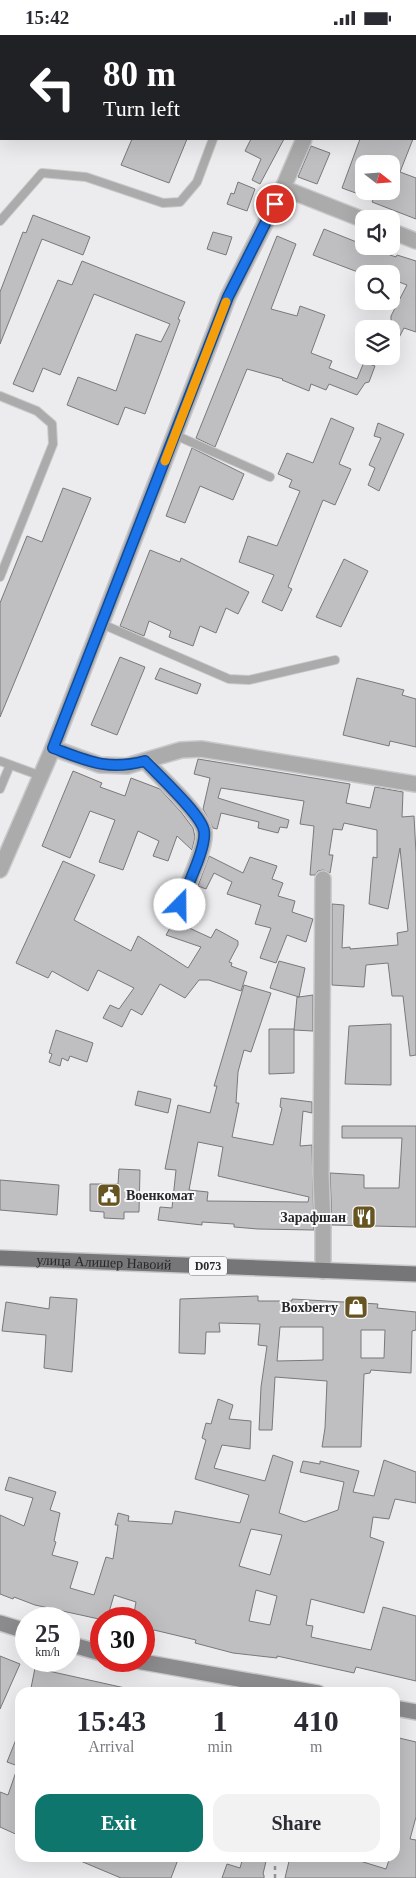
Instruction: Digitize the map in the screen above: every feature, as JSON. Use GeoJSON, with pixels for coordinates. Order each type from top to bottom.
{"type":"FeatureCollection","features":[{"type":"Feature","properties":{"kind":"main road","name":"улица Алишер Навоий"},"geometry":{"type":"LineString","coordinates":[[0,1258],[416,1274]]}},
{"type":"Feature","properties":{"kind":"main road"},"geometry":{"type":"LineString","coordinates":[[0,1623],[15,1628]]}},
{"type":"Feature","properties":{"kind":"main road"},"geometry":{"type":"LineString","coordinates":[[155,1664],[284,1687]]}},
{"type":"Feature","properties":{"kind":"main road"},"geometry":{"type":"LineString","coordinates":[[400,1709],[416,1712]]}},
{"type":"Feature","properties":{"kind":"street"},"geometry":{"type":"LineString","coordinates":[[0,870],[53,748],[228,297],[282,189],[304,140]]}},
{"type":"Feature","properties":{"kind":"street"},"geometry":{"type":"LineString","coordinates":[[282,189],[355,217]]}},
{"type":"Feature","properties":{"kind":"street"},"geometry":{"type":"LineString","coordinates":[[400,235],[416,241]]}},
{"type":"Feature","properties":{"kind":"street"},"geometry":{"type":"LineString","coordinates":[[53,748],[100,765],[127,766],[181,750],[201,749],[416,784]]}},
{"type":"Feature","properties":{"kind":"street"},"geometry":{"type":"LineString","coordinates":[[145,761],[198,818],[204,831],[203,846],[180,905]]}},
{"type":"Feature","properties":{"kind":"street"},"geometry":{"type":"LineString","coordinates":[[323,879],[321,1174],[323,1271]]}},
{"type":"Feature","properties":{"kind":"lane"},"geometry":{"type":"LineString","coordinates":[[0,221],[42,173],[86,177],[163,203],[180,202],[197,182],[213,140]]}},
{"type":"Feature","properties":{"kind":"lane"},"geometry":{"type":"LineString","coordinates":[[0,396],[37,411],[52,424],[53,444],[0,577]]}},
{"type":"Feature","properties":{"kind":"lane"},"geometry":{"type":"LineString","coordinates":[[174,435],[270,477]]}},
{"type":"Feature","properties":{"kind":"lane"},"geometry":{"type":"LineString","coordinates":[[102,624],[230,679],[249,680],[335,660]]}},
{"type":"Feature","properties":{"kind":"lane"},"geometry":{"type":"LineString","coordinates":[[0,761],[42,775]]}},
{"type":"Feature","properties":{"kind":"lane"},"geometry":{"type":"LineString","coordinates":[[0,789],[10,765]]}},
{"type":"Feature","properties":{"kind":"path"},"geometry":{"type":"LineString","coordinates":[[275,1862],[275,1878]]}},
{"type":"Feature","properties":{"kind":"building"},"geometry":{"type":"Polygon","coordinates":[[[132,140],[187,140],[169,183],[121,165],[132,140]]]}},
{"type":"Feature","properties":{"kind":"building"},"geometry":{"type":"Polygon","coordinates":[[[250,140],[283,140],[260,184],[252,180],[261,159],[245,151],[250,140]]]}},
{"type":"Feature","properties":{"kind":"building"},"geometry":{"type":"Polygon","coordinates":[[[360,140],[413,140],[400,172],[400,155],[355,155],[355,193],[342,188],[360,140]]]}},
{"type":"Feature","properties":{"kind":"building"},"geometry":{"type":"Polygon","coordinates":[[[311,146],[330,153],[317,184],[298,177],[311,146]]]}},
{"type":"Feature","properties":{"kind":"building"},"geometry":{"type":"Polygon","coordinates":[[[400,172],[416,178],[416,219],[400,213],[400,210],[393,210],[372,202],[373,200],[400,200],[400,172]]]}},
{"type":"Feature","properties":{"kind":"building"},"geometry":{"type":"Polygon","coordinates":[[[238,182],[255,189],[247,211],[227,204],[231,193],[234,194],[238,182]]]}},
{"type":"Feature","properties":{"kind":"building"},"geometry":{"type":"Polygon","coordinates":[[[33,215],[90,237],[83,255],[42,239],[0,344],[0,292],[23,232],[26,233],[33,215]]]}},
{"type":"Feature","properties":{"kind":"building"},"geometry":{"type":"Polygon","coordinates":[[[324,229],[355,241],[355,255],[390,255],[396,257],[397,255],[416,261],[416,332],[404,328],[400,336],[400,320],[391,320],[394,310],[400,310],[400,299],[407,285],[400,282],[400,265],[355,265],[355,271],[313,255],[324,229]]]}},
{"type":"Feature","properties":{"kind":"building"},"geometry":{"type":"Polygon","coordinates":[[[213,232],[232,237],[226,255],[207,249],[213,232]]]}},
{"type":"Feature","properties":{"kind":"building"},"geometry":{"type":"Polygon","coordinates":[[[277,236],[296,244],[271,309],[297,316],[300,306],[325,315],[311,353],[332,361],[329,368],[357,379],[363,365],[375,366],[369,382],[365,383],[357,395],[329,384],[326,390],[311,384],[309,391],[283,379],[247,369],[215,447],[196,438],[277,236]]]}},
{"type":"Feature","properties":{"kind":"building"},"geometry":{"type":"Polygon","coordinates":[[[82,261],[185,302],[145,414],[125,407],[118,425],[67,405],[78,377],[116,391],[136,334],[161,342],[170,324],[94,294],[60,375],[43,368],[33,392],[13,384],[58,280],[72,285],[82,261]]]}},
{"type":"Feature","properties":{"kind":"building"},"geometry":{"type":"Polygon","coordinates":[[[331,418],[354,428],[339,464],[351,469],[335,505],[323,500],[288,587],[292,589],[282,611],[262,602],[274,575],[239,562],[248,536],[277,546],[300,491],[289,487],[292,480],[278,474],[287,453],[313,463],[331,418]]]}},
{"type":"Feature","properties":{"kind":"building"},"geometry":{"type":"Polygon","coordinates":[[[378,423],[404,434],[379,491],[368,485],[375,468],[369,465],[381,438],[374,436],[378,423]]]}},
{"type":"Feature","properties":{"kind":"building"},"geometry":{"type":"Polygon","coordinates":[[[192,448],[244,474],[233,500],[200,486],[185,523],[166,516],[192,448]]]}},
{"type":"Feature","properties":{"kind":"building"},"geometry":{"type":"Polygon","coordinates":[[[63,488],[91,498],[0,717],[0,603],[27,536],[42,542],[63,488]]]}},
{"type":"Feature","properties":{"kind":"building"},"geometry":{"type":"Polygon","coordinates":[[[150,550],[180,562],[181,558],[249,592],[238,614],[226,608],[216,633],[200,626],[193,646],[169,637],[171,631],[149,621],[144,636],[120,626],[150,550]]]}},
{"type":"Feature","properties":{"kind":"building"},"geometry":{"type":"Polygon","coordinates":[[[344,559],[368,571],[341,627],[316,617],[344,559]]]}},
{"type":"Feature","properties":{"kind":"building"},"geometry":{"type":"Polygon","coordinates":[[[120,657],[145,667],[117,735],[91,725],[120,657]]]}},
{"type":"Feature","properties":{"kind":"building"},"geometry":{"type":"Polygon","coordinates":[[[160,668],[201,684],[197,694],[155,679],[160,668]]]}},
{"type":"Feature","properties":{"kind":"building"},"geometry":{"type":"Polygon","coordinates":[[[357,678],[404,690],[402,695],[416,699],[416,747],[390,741],[389,746],[343,735],[357,678]]]}},
{"type":"Feature","properties":{"kind":"building"},"geometry":{"type":"Polygon","coordinates":[[[198,759],[350,784],[346,803],[370,808],[375,787],[403,792],[402,817],[414,816],[416,853],[416,1055],[410,1056],[403,996],[392,996],[388,963],[366,965],[364,987],[332,985],[332,904],[344,905],[342,948],[398,945],[397,933],[408,931],[400,848],[388,909],[369,904],[373,857],[377,858],[377,830],[344,823],[342,830],[333,829],[329,855],[333,855],[330,873],[323,870],[318,871],[315,875],[310,875],[314,826],[300,824],[304,801],[221,788],[218,798],[289,820],[287,828],[280,827],[278,833],[258,828],[259,822],[221,813],[217,829],[213,828],[203,809],[210,778],[194,774],[198,759]]]}},
{"type":"Feature","properties":{"kind":"building"},"geometry":{"type":"Polygon","coordinates":[[[73,771],[102,783],[100,787],[125,796],[131,778],[160,789],[193,828],[195,837],[192,850],[177,836],[168,861],[153,856],[159,841],[138,831],[123,870],[99,862],[115,820],[90,811],[70,858],[42,846],[73,771]]]}},
{"type":"Feature","properties":{"kind":"building"},"geometry":{"type":"Polygon","coordinates":[[[209,856],[243,873],[250,857],[277,866],[272,879],[283,883],[278,896],[295,901],[292,912],[313,919],[306,942],[287,935],[276,963],[260,958],[271,928],[255,924],[261,905],[227,894],[232,882],[214,873],[206,889],[198,886],[209,856]]]}},
{"type":"Feature","properties":{"kind":"building"},"geometry":{"type":"Polygon","coordinates":[[[63,861],[95,875],[74,920],[131,951],[138,936],[188,968],[201,947],[166,935],[174,921],[211,938],[216,929],[238,941],[238,945],[229,962],[232,963],[231,966],[247,972],[241,991],[209,980],[199,980],[185,998],[160,984],[142,1015],[131,1009],[122,1027],[103,1018],[110,1005],[119,1009],[134,988],[98,970],[88,991],[52,971],[48,978],[16,963],[63,861]]]}},
{"type":"Feature","properties":{"kind":"building"},"geometry":{"type":"Polygon","coordinates":[[[279,961],[305,968],[299,997],[270,988],[279,961]]]}},
{"type":"Feature","properties":{"kind":"building"},"geometry":{"type":"Polygon","coordinates":[[[244,985],[271,993],[251,1052],[244,1050],[238,1072],[236,1103],[239,1103],[232,1137],[273,1145],[282,1108],[280,1107],[281,1098],[312,1102],[312,1113],[303,1111],[300,1146],[312,1145],[314,1230],[258,1229],[234,1227],[234,1224],[202,1222],[202,1225],[158,1220],[160,1207],[172,1208],[176,1170],[165,1169],[178,1105],[210,1113],[217,1086],[214,1086],[244,985]],[[198,1142],[189,1190],[208,1192],[207,1201],[308,1202],[309,1197],[218,1176],[223,1147],[198,1142]]]}},
{"type":"Feature","properties":{"kind":"building"},"geometry":{"type":"Polygon","coordinates":[[[313,995],[313,1031],[294,1030],[297,997],[313,995]]]}},
{"type":"Feature","properties":{"kind":"building"},"geometry":{"type":"Polygon","coordinates":[[[391,1024],[391,1085],[345,1084],[349,1026],[391,1024]]]}},
{"type":"Feature","properties":{"kind":"building"},"geometry":{"type":"Polygon","coordinates":[[[269,1029],[294,1029],[294,1073],[269,1074],[269,1029]]]}},
{"type":"Feature","properties":{"kind":"building"},"geometry":{"type":"Polygon","coordinates":[[[56,1030],[93,1043],[87,1062],[70,1056],[68,1061],[62,1058],[60,1066],[49,1062],[52,1054],[49,1053],[56,1030]]]}},
{"type":"Feature","properties":{"kind":"building"},"geometry":{"type":"Polygon","coordinates":[[[138,1091],[171,1099],[168,1113],[135,1105],[138,1091]]]}},
{"type":"Feature","properties":{"kind":"building"},"geometry":{"type":"Polygon","coordinates":[[[342,1126],[416,1126],[416,1227],[332,1225],[330,1173],[364,1175],[364,1188],[399,1188],[402,1138],[342,1138],[342,1126]]]}},
{"type":"Feature","properties":{"kind":"building"},"geometry":{"type":"Polygon","coordinates":[[[119,1169],[140,1170],[139,1212],[124,1212],[124,1219],[104,1218],[104,1212],[90,1211],[90,1184],[118,1184],[119,1169]]]}},
{"type":"Feature","properties":{"kind":"building"},"geometry":{"type":"Polygon","coordinates":[[[0,1180],[59,1185],[57,1215],[0,1210],[0,1180]]]}},
{"type":"Feature","properties":{"kind":"building"},"geometry":{"type":"Polygon","coordinates":[[[258,1296],[258,1301],[292,1301],[292,1299],[378,1304],[377,1308],[416,1312],[416,1330],[412,1331],[411,1373],[371,1370],[370,1373],[364,1374],[361,1447],[322,1447],[325,1428],[327,1381],[275,1377],[272,1430],[259,1430],[261,1387],[267,1346],[258,1345],[260,1324],[219,1323],[220,1332],[206,1332],[205,1354],[179,1353],[180,1299],[258,1296]],[[280,1327],[277,1361],[323,1360],[323,1327],[280,1327]],[[361,1330],[361,1358],[384,1358],[385,1330],[361,1330]]]}},
{"type":"Feature","properties":{"kind":"building"},"geometry":{"type":"Polygon","coordinates":[[[50,1297],[77,1299],[72,1372],[44,1368],[46,1335],[2,1331],[6,1302],[49,1309],[50,1297]]]}},
{"type":"Feature","properties":{"kind":"building"},"geometry":{"type":"Polygon","coordinates":[[[218,1399],[233,1405],[229,1419],[251,1421],[250,1449],[222,1445],[214,1468],[265,1481],[273,1455],[293,1462],[279,1513],[305,1522],[338,1510],[344,1482],[300,1472],[303,1461],[320,1464],[320,1461],[359,1471],[353,1492],[374,1496],[384,1460],[416,1472],[416,1503],[395,1499],[389,1519],[373,1517],[370,1537],[384,1542],[364,1613],[311,1599],[306,1625],[313,1626],[311,1637],[371,1650],[383,1607],[416,1616],[416,1681],[356,1667],[354,1673],[277,1656],[277,1658],[233,1653],[195,1643],[196,1640],[155,1630],[155,1607],[135,1607],[136,1602],[114,1595],[110,1607],[90,1607],[90,1617],[80,1615],[80,1607],[44,1607],[0,1594],[0,1515],[24,1526],[33,1498],[5,1490],[9,1477],[56,1492],[50,1510],[60,1513],[52,1555],[78,1562],[70,1588],[94,1595],[106,1557],[113,1559],[118,1525],[115,1525],[118,1513],[129,1516],[128,1521],[172,1524],[175,1511],[240,1523],[249,1495],[195,1479],[206,1440],[202,1438],[206,1423],[211,1424],[218,1399]],[[251,1529],[239,1566],[270,1575],[282,1535],[251,1529]],[[256,1590],[249,1621],[270,1625],[277,1596],[256,1590]]]}},
{"type":"Feature","properties":{"kind":"building"},"geometry":{"type":"Polygon","coordinates":[[[0,1656],[15,1662],[16,1672],[0,1709],[0,1656]]]}},
{"type":"Feature","properties":{"kind":"building"},"geometry":{"type":"Polygon","coordinates":[[[34,1672],[53,1672],[120,1687],[31,1687],[34,1672]]]}},
{"type":"Feature","properties":{"kind":"building"},"geometry":{"type":"Polygon","coordinates":[[[400,1738],[416,1742],[416,1817],[410,1839],[416,1840],[416,1878],[285,1878],[289,1862],[363,1862],[386,1869],[388,1862],[400,1862],[400,1738]]]}},
{"type":"Feature","properties":{"kind":"building"},"geometry":{"type":"Polygon","coordinates":[[[15,1742],[15,1765],[7,1762],[15,1742]]]}},
{"type":"Feature","properties":{"kind":"building"},"geometry":{"type":"Polygon","coordinates":[[[15,1775],[15,1834],[0,1827],[0,1792],[8,1795],[15,1775]]]}},
{"type":"Feature","properties":{"kind":"building"},"geometry":{"type":"Polygon","coordinates":[[[83,1862],[177,1862],[171,1878],[121,1878],[83,1862]]]}},
{"type":"Feature","properties":{"kind":"building"},"geometry":{"type":"Polygon","coordinates":[[[242,1862],[266,1862],[264,1878],[222,1878],[227,1864],[240,1868],[242,1862]]]}},
{"type":"Feature","properties":{"kind":"slow traffic"},"geometry":{"type":"LineString","coordinates":[[165,461],[226,302]]}},
{"type":"Feature","properties":{"kind":"place","name":"Военкомат"},"geometry":{"type":"Point","coordinates":[109,1195]}},
{"type":"Feature","properties":{"kind":"place","name":"Зарафшан"},"geometry":{"type":"Point","coordinates":[364,1217]}},
{"type":"Feature","properties":{"kind":"place","name":"Boxberry"},"geometry":{"type":"Point","coordinates":[356,1307]}},
{"type":"Feature","properties":{"kind":"route"},"geometry":{"type":"LineString","coordinates":[[180,905],[203,846],[204,831],[198,818],[145,761],[127,766],[100,765],[53,748],[228,297],[275,204]]}}]}
